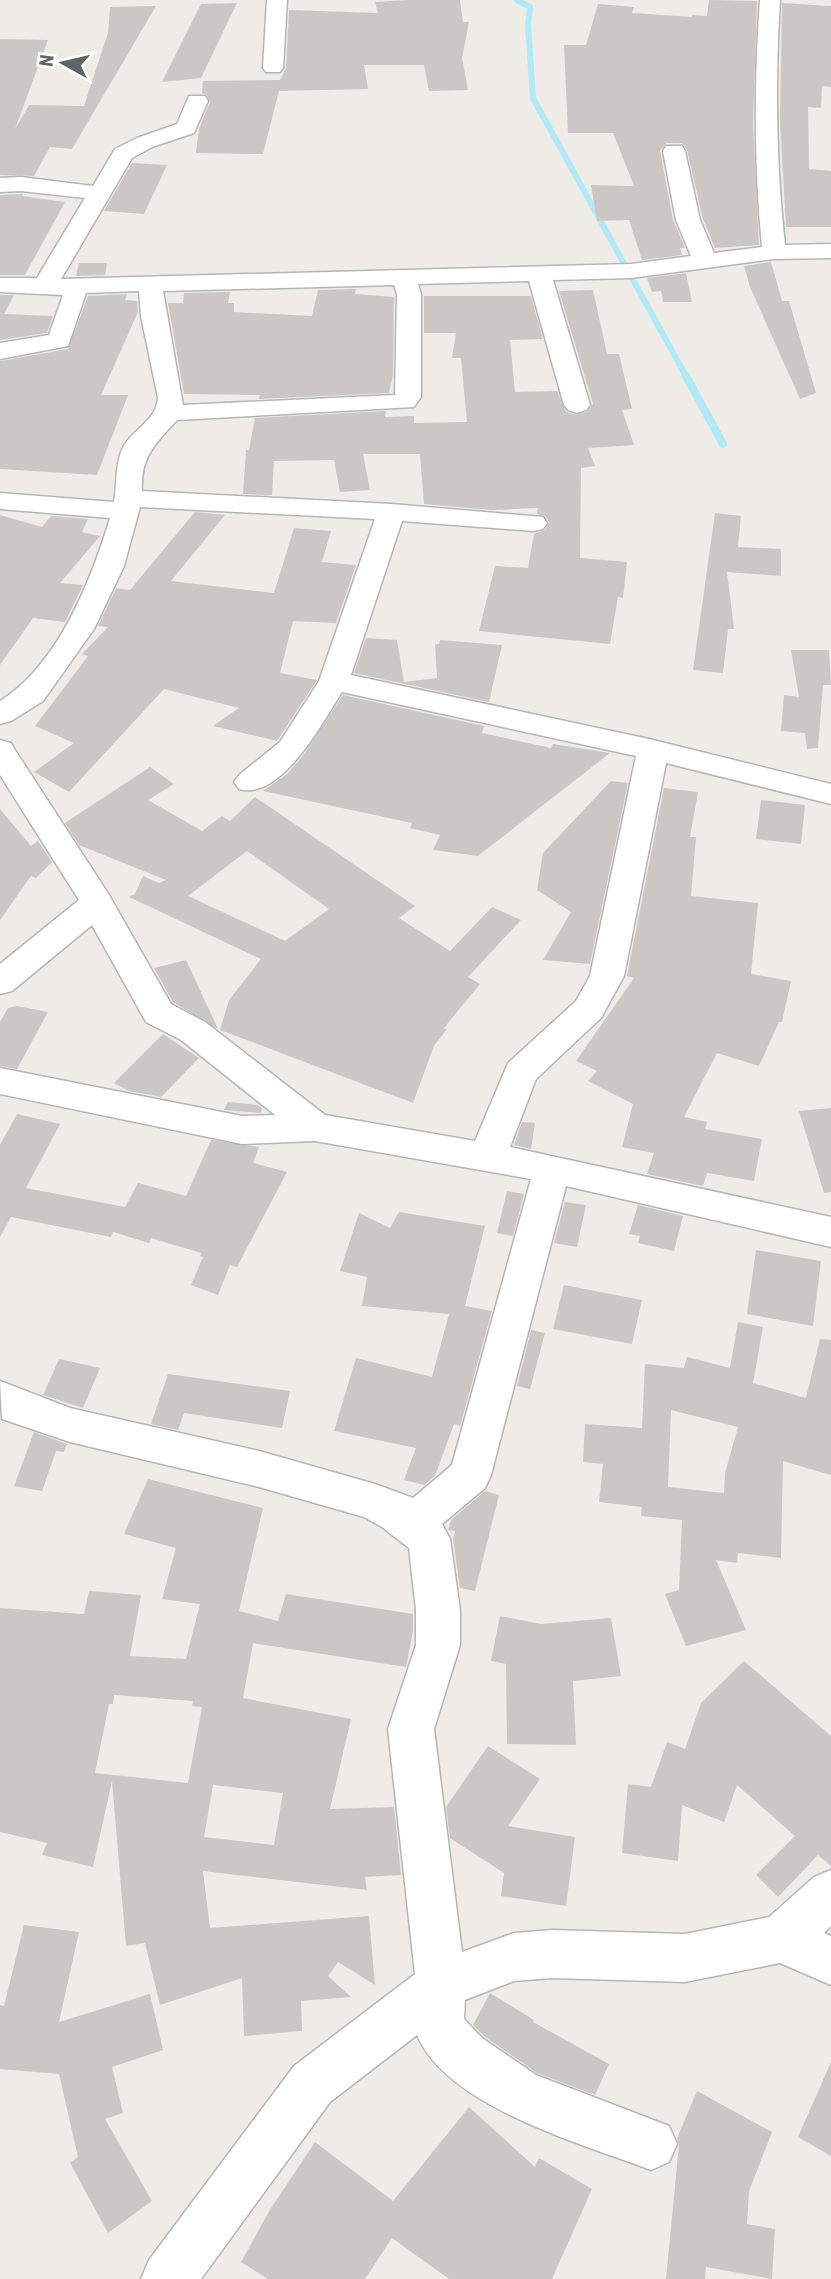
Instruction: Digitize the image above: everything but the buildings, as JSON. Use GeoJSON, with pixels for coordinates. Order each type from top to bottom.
{"type":"FeatureCollection","features":[{"type":"Feature","properties":{"kind":"street"},"geometry":{"type":"LineString","coordinates":[[272,68],[278,0]]}},
{"type":"Feature","properties":{"kind":"street"},"geometry":{"type":"LineString","coordinates":[[770,0],[766,64],[767,184],[774,252]]}},
{"type":"Feature","properties":{"kind":"street"},"geometry":{"type":"LineString","coordinates":[[46,284],[122,154],[131,148],[159,139],[169,131],[186,128],[197,101]]}},
{"type":"Feature","properties":{"kind":"street"},"geometry":{"type":"LineString","coordinates":[[674,151],[688,220],[705,260]]}},
{"type":"Feature","properties":{"kind":"street"},"geometry":{"type":"LineString","coordinates":[[0,185],[21,184],[99,193]]}},
{"type":"Feature","properties":{"kind":"street"},"geometry":{"type":"LineString","coordinates":[[0,285],[631,271],[774,252],[831,251]]}},
{"type":"Feature","properties":{"kind":"street"},"geometry":{"type":"LineString","coordinates":[[538,274],[577,405]]}},
{"type":"Feature","properties":{"kind":"street"},"geometry":{"type":"LineString","coordinates":[[170,413],[405,402],[408,397],[409,294],[404,277]]}},
{"type":"Feature","properties":{"kind":"street"},"geometry":{"type":"LineString","coordinates":[[0,714],[32,694],[79,629],[110,566],[127,505],[128,483],[135,450],[170,413],[171,398],[153,316],[150,283]]}},
{"type":"Feature","properties":{"kind":"street"},"geometry":{"type":"LineString","coordinates":[[0,351],[59,341],[75,295],[72,285]]}},
{"type":"Feature","properties":{"kind":"street"},"geometry":{"type":"LineString","coordinates":[[0,501],[391,512],[533,523]]}},
{"type":"Feature","properties":{"kind":"street"},"geometry":{"type":"LineString","coordinates":[[250,782],[291,749],[334,681],[391,512]]}},
{"type":"Feature","properties":{"kind":"street"},"geometry":{"type":"LineString","coordinates":[[334,681],[653,751],[831,794]]}},
{"type":"Feature","properties":{"kind":"street"},"geometry":{"type":"LineString","coordinates":[[0,750],[96,903],[158,1013],[193,1031],[315,1127]]}},
{"type":"Feature","properties":{"kind":"street"},"geometry":{"type":"LineString","coordinates":[[487,1158],[521,1072],[589,1009],[607,976],[653,751]]}},
{"type":"Feature","properties":{"kind":"street"},"geometry":{"type":"LineString","coordinates":[[0,982],[96,903]]}},
{"type":"Feature","properties":{"kind":"street"},"geometry":{"type":"LineString","coordinates":[[0,1081],[242,1130],[315,1127],[552,1169],[831,1232]]}},
{"type":"Feature","properties":{"kind":"street"},"geometry":{"type":"LineString","coordinates":[[397,1514],[417,1517],[428,1511],[470,1475],[552,1169]]}},
{"type":"Feature","properties":{"kind":"street"},"geometry":{"type":"LineString","coordinates":[[0,1398],[16,1408],[70,1425],[272,1473],[375,1502],[397,1514],[429,1539],[438,1610],[438,1645],[411,1729],[441,1984],[439,2028],[464,2056],[520,2095],[651,2144]]}},
{"type":"Feature","properties":{"kind":"street"},"geometry":{"type":"LineString","coordinates":[[168,2279],[312,2084],[441,1984],[513,1957],[552,1954],[685,1958],[781,1939],[831,1894]]}},
{"type":"Feature","properties":{"kind":"street"},"geometry":{"type":"LineString","coordinates":[[781,1939],[831,1961]]}},
{"type":"Feature","properties":{"kind":"waterway"},"geometry":{"type":"LineString","coordinates":[[517,0],[530,7],[528,25],[533,98],[687,378]]}},
{"type":"Feature","properties":{"kind":"waterway"},"geometry":{"type":"LineString","coordinates":[[686,376],[723,444]]}}]}
